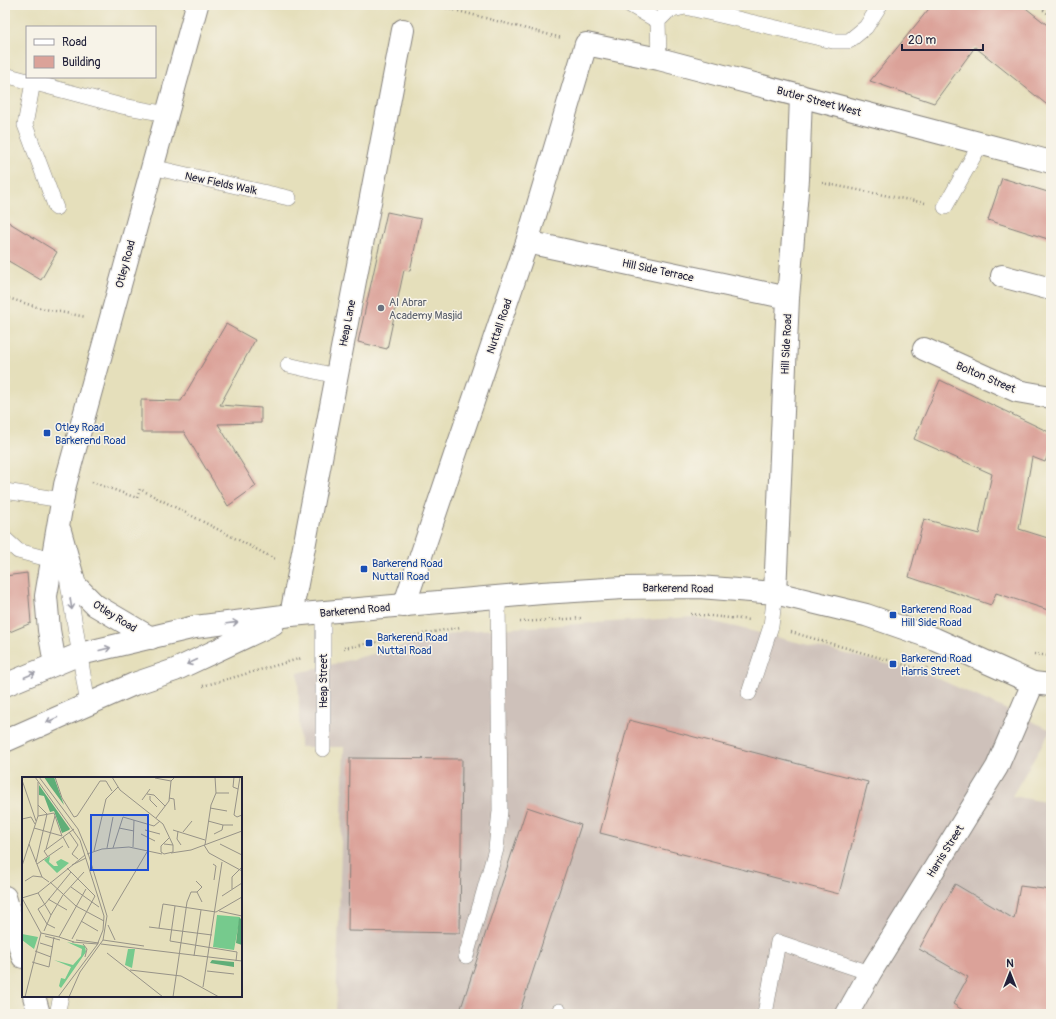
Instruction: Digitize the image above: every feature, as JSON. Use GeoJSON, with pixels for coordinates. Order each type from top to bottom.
{"type":"FeatureCollection","features":[{"type":"Feature","properties":{"kind":"street","name":"Otley Road"},"geometry":{"type":"LineString","coordinates":[[55,664],[49,630],[46,596],[64,492],[197,5]]}},
{"type":"Feature","properties":{"kind":"street","name":"Heap Lane"},"geometry":{"type":"LineString","coordinates":[[291,615],[403,30]]}},
{"type":"Feature","properties":{"kind":"street","name":"Butler Street West"},"geometry":{"type":"LineString","coordinates":[[586,44],[659,59],[1051,162]]}},
{"type":"Feature","properties":{"kind":"street","name":"Nuttall Road"},"geometry":{"type":"LineString","coordinates":[[404,606],[527,242],[586,44]]}},
{"type":"Feature","properties":{"kind":"street","name":"Hill Side Road"},"geometry":{"type":"LineString","coordinates":[[775,593],[788,298],[798,179],[801,96]]}},
{"type":"Feature","properties":{"kind":"street","name":"Hill Side Terrace"},"geometry":{"type":"LineString","coordinates":[[527,242],[788,298]]}},
{"type":"Feature","properties":{"kind":"street"},"geometry":{"type":"LineString","coordinates":[[1002,276],[1051,290]]}},
{"type":"Feature","properties":{"kind":"street","name":"Bolton Street"},"geometry":{"type":"LineString","coordinates":[[924,349],[1017,391],[1051,397]]}},
{"type":"Feature","properties":{"kind":"street","name":"Otley Road"},"geometry":{"type":"LineString","coordinates":[[58,524],[75,585],[95,605],[151,638]]}},
{"type":"Feature","properties":{"kind":"street","name":"Barkerend Road"},"geometry":{"type":"LineString","coordinates":[[5,685],[80,654],[195,627],[291,615],[498,597],[623,588],[699,587],[775,593],[866,615],[935,639],[1042,684]]}},
{"type":"Feature","properties":{"kind":"street","name":"Barkerend Road"},"geometry":{"type":"LineString","coordinates":[[5,741],[134,684],[174,670],[291,615]]}},
{"type":"Feature","properties":{"kind":"street","name":"Harris Street"},"geometry":{"type":"LineString","coordinates":[[847,1014],[870,973],[997,767],[1042,684]]}},
{"type":"Feature","properties":{"kind":"street"},"geometry":{"type":"LineString","coordinates":[[5,897],[22,954]]}},
{"type":"Feature","properties":{"kind":"street"},"geometry":{"type":"LineString","coordinates":[[34,997],[39,1014]]}},
{"type":"Feature","properties":{"kind":"lane"},"geometry":{"type":"LineString","coordinates":[[630,5],[658,21]]}},
{"type":"Feature","properties":{"kind":"lane"},"geometry":{"type":"LineString","coordinates":[[659,59],[658,21],[668,11],[685,7],[833,41],[849,41],[866,27],[880,5]]}},
{"type":"Feature","properties":{"kind":"lane"},"geometry":{"type":"LineString","coordinates":[[5,75],[122,106],[167,114]]}},
{"type":"Feature","properties":{"kind":"lane"},"geometry":{"type":"LineString","coordinates":[[33,82],[25,125],[56,208]]}},
{"type":"Feature","properties":{"kind":"lane"},"geometry":{"type":"LineString","coordinates":[[945,207],[980,143]]}},
{"type":"Feature","properties":{"kind":"lane","name":"New Fields Walk"},"geometry":{"type":"LineString","coordinates":[[152,168],[289,198]]}},
{"type":"Feature","properties":{"kind":"lane"},"geometry":{"type":"LineString","coordinates":[[288,365],[336,376]]}},
{"type":"Feature","properties":{"kind":"lane"},"geometry":{"type":"LineString","coordinates":[[5,492],[64,492]]}},
{"type":"Feature","properties":{"kind":"lane"},"geometry":{"type":"LineString","coordinates":[[58,524],[88,705]]}},
{"type":"Feature","properties":{"kind":"lane"},"geometry":{"type":"LineString","coordinates":[[5,539],[18,551],[52,560]]}},
{"type":"Feature","properties":{"kind":"lane"},"geometry":{"type":"LineString","coordinates":[[749,693],[771,626],[775,593]]}},
{"type":"Feature","properties":{"kind":"lane"},"geometry":{"type":"LineString","coordinates":[[466,956],[496,849],[500,811],[498,597]]}},
{"type":"Feature","properties":{"kind":"lane","name":"Heap Street"},"geometry":{"type":"LineString","coordinates":[[322,613],[322,750]]}},
{"type":"Feature","properties":{"kind":"lane"},"geometry":{"type":"LineString","coordinates":[[765,1014],[778,942],[870,973]]}},
{"type":"Feature","properties":{"kind":"lane"},"geometry":{"type":"LineString","coordinates":[[57,1014],[61,997]]}},
{"type":"Feature","properties":{"kind":"path"},"geometry":{"type":"LineString","coordinates":[[435,5],[586,44]]}},
{"type":"Feature","properties":{"kind":"path"},"geometry":{"type":"LineString","coordinates":[[1037,5],[1051,16]]}},
{"type":"Feature","properties":{"kind":"path"},"geometry":{"type":"LineString","coordinates":[[798,179],[945,207]]}},
{"type":"Feature","properties":{"kind":"path"},"geometry":{"type":"LineString","coordinates":[[5,297],[40,308],[110,321]]}},
{"type":"Feature","properties":{"kind":"path"},"geometry":{"type":"LineString","coordinates":[[64,492],[94,481],[137,498],[140,489],[299,571]]}},
{"type":"Feature","properties":{"kind":"path"},"geometry":{"type":"LineString","coordinates":[[687,614],[747,619],[926,671],[935,639]]}},
{"type":"Feature","properties":{"kind":"path"},"geometry":{"type":"LineString","coordinates":[[198,688],[322,652],[466,626],[585,618]]}},
{"type":"Feature","properties":{"kind":"path"},"geometry":{"type":"LineString","coordinates":[[1027,654],[1051,656]]}},
{"type":"Feature","properties":{"kind":"shaded area"},"geometry":{"type":"Polygon","coordinates":[[[694,617],[928,674],[1051,730],[1012,796],[1051,803],[1051,1014],[336,1014],[344,747],[300,747],[298,673],[463,631],[694,617]]]}},
{"type":"Feature","properties":{"kind":"building"},"geometry":{"type":"Polygon","coordinates":[[[932,5],[1022,5],[1051,28],[1051,108],[975,47],[934,103],[870,81],[932,5]]]}},
{"type":"Feature","properties":{"kind":"building"},"geometry":{"type":"Polygon","coordinates":[[[1002,178],[1051,193],[1051,240],[988,220],[1002,178]]]}},
{"type":"Feature","properties":{"kind":"building","name":"Al Abrar Academy Masjid"},"geometry":{"type":"Polygon","coordinates":[[[387,212],[421,219],[410,271],[404,270],[387,349],[358,342],[387,212]]]}},
{"type":"Feature","properties":{"kind":"building"},"geometry":{"type":"Polygon","coordinates":[[[5,220],[57,252],[41,280],[5,259],[5,220]]]}},
{"type":"Feature","properties":{"kind":"building"},"geometry":{"type":"Polygon","coordinates":[[[226,324],[255,340],[220,405],[261,408],[261,423],[218,424],[256,486],[228,506],[184,432],[141,432],[141,400],[181,401],[226,324]]]}},
{"type":"Feature","properties":{"kind":"building"},"geometry":{"type":"Polygon","coordinates":[[[940,380],[1051,433],[1051,448],[1045,462],[1032,457],[1019,529],[1051,539],[1051,611],[996,593],[991,605],[909,577],[924,519],[979,534],[992,474],[914,439],[940,380]]]}},
{"type":"Feature","properties":{"kind":"building"},"geometry":{"type":"Polygon","coordinates":[[[27,573],[31,623],[5,634],[5,576],[27,573]]]}},
{"type":"Feature","properties":{"kind":"building"},"geometry":{"type":"Polygon","coordinates":[[[629,720],[868,782],[839,894],[600,833],[629,720]]]}},
{"type":"Feature","properties":{"kind":"building"},"geometry":{"type":"Polygon","coordinates":[[[350,758],[462,759],[460,933],[348,931],[350,758]]]}},
{"type":"Feature","properties":{"kind":"building"},"geometry":{"type":"Polygon","coordinates":[[[527,807],[581,825],[519,1014],[459,1014],[527,807]]]}},
{"type":"Feature","properties":{"kind":"building"},"geometry":{"type":"Polygon","coordinates":[[[955,884],[1014,919],[1020,886],[1051,890],[1051,1014],[969,1014],[953,1004],[968,977],[919,949],[955,884]]]}},
{"type":"Feature","properties":{"kind":"place","name":"Al Abrar Academy Masjid"},"geometry":{"type":"Point","coordinates":[381,308]}},
{"type":"Feature","properties":{"kind":"place","name":"Otley Road Barkerend Road"},"geometry":{"type":"Point","coordinates":[47,433]}},
{"type":"Feature","properties":{"kind":"place","name":"Barkerend Road Nuttall Road"},"geometry":{"type":"Point","coordinates":[364,569]}},
{"type":"Feature","properties":{"kind":"place","name":"Barkerend Road Hill Side Road"},"geometry":{"type":"Point","coordinates":[893,615]}},
{"type":"Feature","properties":{"kind":"place","name":"Barkerend Road Nuttal Road"},"geometry":{"type":"Point","coordinates":[369,643]}},
{"type":"Feature","properties":{"kind":"place","name":"Barkerend Road Harris Street"},"geometry":{"type":"Point","coordinates":[893,664]}}]}
